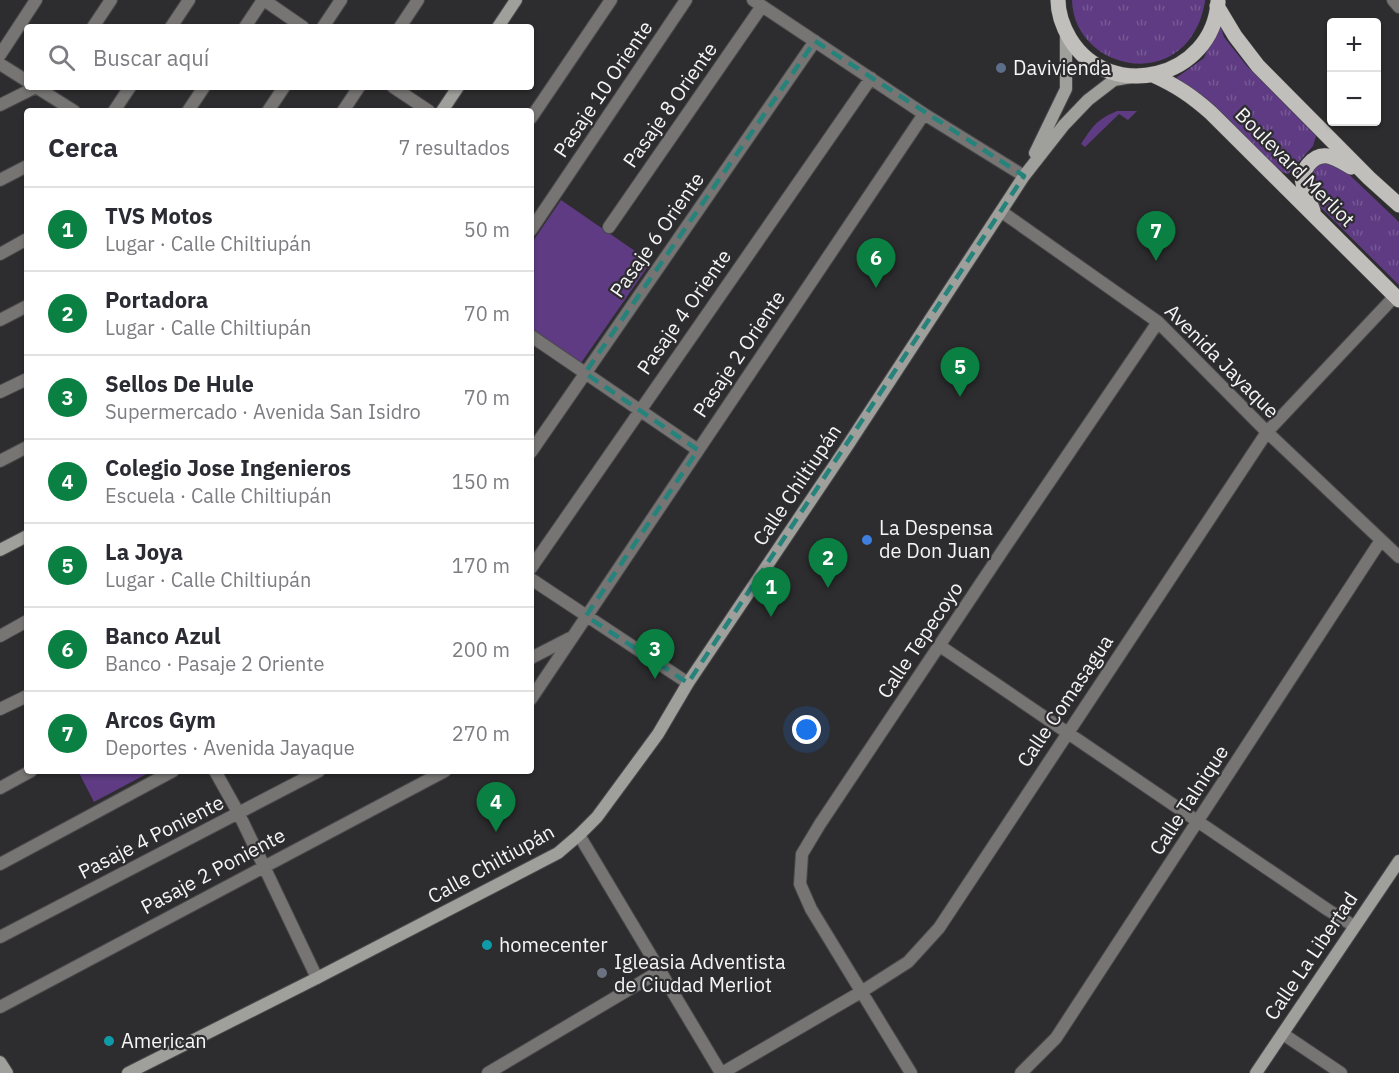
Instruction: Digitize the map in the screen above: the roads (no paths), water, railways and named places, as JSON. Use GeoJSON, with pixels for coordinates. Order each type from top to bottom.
{"type":"FeatureCollection","features":[{"type":"Feature","properties":{"kind":"main road"},"geometry":{"type":"LineString","coordinates":[[500,24],[516,0]]}},
{"type":"Feature","properties":{"kind":"main road"},"geometry":{"type":"LineString","coordinates":[[1057,1],[1060,18],[1066,32],[1075,47],[1087,59],[1118,74],[1136,77],[1169,70],[1184,62],[1197,51],[1207,38],[1214,22],[1218,3]]}},
{"type":"Feature","properties":{"kind":"main road"},"geometry":{"type":"LineString","coordinates":[[1218,3],[1235,36],[1258,66],[1369,178],[1399,205]]}},
{"type":"Feature","properties":{"kind":"main road","name":"Calle Chiltiupán"},"geometry":{"type":"LineString","coordinates":[[128,1073],[558,853],[597,817],[658,734],[688,683],[846,448],[1024,176],[1066,89],[1066,32]]}},
{"type":"Feature","properties":{"kind":"main road","name":"Boulevard Merliot"},"geometry":{"type":"LineString","coordinates":[[1153,75],[1194,97],[1397,298]]}},
{"type":"Feature","properties":{"kind":"main road","name":"Calle Chiltiupán"},"geometry":{"type":"LineString","coordinates":[[1024,176],[1064,125],[1088,100],[1114,80],[1136,77]]}},
{"type":"Feature","properties":{"kind":"main road"},"geometry":{"type":"LineString","coordinates":[[444,108],[456,90]]}},
{"type":"Feature","properties":{"kind":"main road"},"geometry":{"type":"LineString","coordinates":[[1314,215],[1302,183],[1303,172],[1313,159],[1319,156],[1330,156],[1369,178]]}},
{"type":"Feature","properties":{"kind":"main road"},"geometry":{"type":"LineString","coordinates":[[0,550],[24,538]]}},
{"type":"Feature","properties":{"kind":"main road","name":"Calle La Libertad"},"geometry":{"type":"LineString","coordinates":[[1256,1073],[1399,861]]}},
{"type":"Feature","properties":{"kind":"main road"},"geometry":{"type":"LineString","coordinates":[[0,1062],[7,1073]]}},
{"type":"Feature","properties":{"kind":"street"},"geometry":{"type":"LineString","coordinates":[[0,55],[36,0]]}},
{"type":"Feature","properties":{"kind":"street"},"geometry":{"type":"LineString","coordinates":[[95,24],[111,0]]}},
{"type":"Feature","properties":{"kind":"street"},"geometry":{"type":"LineString","coordinates":[[173,24],[189,0]]}},
{"type":"Feature","properties":{"kind":"street"},"geometry":{"type":"LineString","coordinates":[[247,24],[264,0],[299,24]]}},
{"type":"Feature","properties":{"kind":"street"},"geometry":{"type":"LineString","coordinates":[[325,24],[341,0]]}},
{"type":"Feature","properties":{"kind":"street"},"geometry":{"type":"LineString","coordinates":[[402,24],[418,0]]}},
{"type":"Feature","properties":{"kind":"street"},"geometry":{"type":"LineString","coordinates":[[534,114],[611,0]]}},
{"type":"Feature","properties":{"kind":"street","name":"Pasaje 10 Oriente"},"geometry":{"type":"LineString","coordinates":[[534,226],[686,0]]}},
{"type":"Feature","properties":{"kind":"street"},"geometry":{"type":"LineString","coordinates":[[1393,0],[1399,7]]}},
{"type":"Feature","properties":{"kind":"street"},"geometry":{"type":"LineString","coordinates":[[758,3],[924,114],[1024,176]]}},
{"type":"Feature","properties":{"kind":"street","name":"Pasaje 8 Oriente"},"geometry":{"type":"LineString","coordinates":[[609,227],[758,3]]}},
{"type":"Feature","properties":{"kind":"street","name":"Pasaje 6 Oriente"},"geometry":{"type":"LineString","coordinates":[[534,448],[815,41]]}},
{"type":"Feature","properties":{"kind":"street"},"geometry":{"type":"LineString","coordinates":[[0,64],[24,79]]}},
{"type":"Feature","properties":{"kind":"street","name":"Pasaje 4 Oriente"},"geometry":{"type":"LineString","coordinates":[[534,564],[871,78]]}},
{"type":"Feature","properties":{"kind":"street"},"geometry":{"type":"LineString","coordinates":[[0,105],[30,90]]}},
{"type":"Feature","properties":{"kind":"street"},"geometry":{"type":"LineString","coordinates":[[116,108],[128,90]]}},
{"type":"Feature","properties":{"kind":"street"},"geometry":{"type":"LineString","coordinates":[[190,108],[202,90]]}},
{"type":"Feature","properties":{"kind":"street"},"geometry":{"type":"LineString","coordinates":[[270,108],[282,90]]}},
{"type":"Feature","properties":{"kind":"street"},"geometry":{"type":"LineString","coordinates":[[345,108],[357,90]]}},
{"type":"Feature","properties":{"kind":"street"},"geometry":{"type":"LineString","coordinates":[[398,90],[424,108]]}},
{"type":"Feature","properties":{"kind":"street"},"geometry":{"type":"LineString","coordinates":[[50,91],[70,108]]}},
{"type":"Feature","properties":{"kind":"street","name":"Pasaje 2 Oriente"},"geometry":{"type":"LineString","coordinates":[[586,616],[924,114]]}},
{"type":"Feature","properties":{"kind":"street"},"geometry":{"type":"LineString","coordinates":[[0,180],[24,168]]}},
{"type":"Feature","properties":{"kind":"street","name":"Avenida Jayaque"},"geometry":{"type":"LineString","coordinates":[[1002,212],[1158,322],[1267,432],[1399,557]]}},
{"type":"Feature","properties":{"kind":"street"},"geometry":{"type":"LineString","coordinates":[[0,254],[24,241]]}},
{"type":"Feature","properties":{"kind":"street","name":"Calle Comasagua"},"geometry":{"type":"LineString","coordinates":[[721,1073],[861,992],[908,962],[939,928],[1267,432],[1397,298]]}},
{"type":"Feature","properties":{"kind":"street"},"geometry":{"type":"LineString","coordinates":[[0,320],[24,308]]}},
{"type":"Feature","properties":{"kind":"street","name":"Calle Tepecoyo"},"geometry":{"type":"LineString","coordinates":[[911,1073],[812,909],[800,884],[802,854],[1003,550],[1158,322]]}},
{"type":"Feature","properties":{"kind":"street"},"geometry":{"type":"LineString","coordinates":[[534,339],[698,450]]}},
{"type":"Feature","properties":{"kind":"street"},"geometry":{"type":"LineString","coordinates":[[0,392],[24,380]]}},
{"type":"Feature","properties":{"kind":"street"},"geometry":{"type":"LineString","coordinates":[[0,461],[24,449]]}},
{"type":"Feature","properties":{"kind":"street","name":"Calle Talnique"},"geometry":{"type":"LineString","coordinates":[[1021,1073],[1056,1038],[1381,540]]}},
{"type":"Feature","properties":{"kind":"street"},"geometry":{"type":"LineString","coordinates":[[534,581],[688,683]]}},
{"type":"Feature","properties":{"kind":"street"},"geometry":{"type":"LineString","coordinates":[[534,694],[586,616]]}},
{"type":"Feature","properties":{"kind":"street"},"geometry":{"type":"LineString","coordinates":[[0,636],[24,623]]}},
{"type":"Feature","properties":{"kind":"street"},"geometry":{"type":"LineString","coordinates":[[534,656],[573,636]]}},
{"type":"Feature","properties":{"kind":"street"},"geometry":{"type":"LineString","coordinates":[[940,646],[1354,926]]}},
{"type":"Feature","properties":{"kind":"street"},"geometry":{"type":"LineString","coordinates":[[0,709],[24,697]]}},
{"type":"Feature","properties":{"kind":"street"},"geometry":{"type":"LineString","coordinates":[[0,788],[26,774]]}},
{"type":"Feature","properties":{"kind":"street"},"geometry":{"type":"LineString","coordinates":[[0,864],[167,774]]}},
{"type":"Feature","properties":{"kind":"street"},"geometry":{"type":"LineString","coordinates":[[217,774],[264,866],[317,978]]}},
{"type":"Feature","properties":{"kind":"street","name":"Pasaje 4 Poniente"},"geometry":{"type":"LineString","coordinates":[[0,936],[313,774]]}},
{"type":"Feature","properties":{"kind":"street","name":"Pasaje 2 Poniente"},"geometry":{"type":"LineString","coordinates":[[0,1007],[439,774]]}},
{"type":"Feature","properties":{"kind":"street"},"geometry":{"type":"LineString","coordinates":[[579,836],[721,1073]]}},
{"type":"Feature","properties":{"kind":"street"},"geometry":{"type":"LineString","coordinates":[[488,1073],[660,970]]}},
{"type":"Feature","properties":{"kind":"street"},"geometry":{"type":"LineString","coordinates":[[1283,1034],[1341,1073]]}},
{"type":"Feature","properties":{"kind":"place","name":"Davivienda"},"geometry":{"type":"Point","coordinates":[1001,68]}},
{"type":"Feature","properties":{"kind":"place","name":"Arcos Gym"},"geometry":{"type":"Point","coordinates":[1156,261]}},
{"type":"Feature","properties":{"kind":"place","name":"Banco Azul"},"geometry":{"type":"Point","coordinates":[876,288]}},
{"type":"Feature","properties":{"kind":"place","name":"La Joya"},"geometry":{"type":"Point","coordinates":[960,397]}},
{"type":"Feature","properties":{"kind":"place","name":"La Despensa de Don Juan"},"geometry":{"type":"Point","coordinates":[867,540]}},
{"type":"Feature","properties":{"kind":"place","name":"Portadora"},"geometry":{"type":"Point","coordinates":[828,588]}},
{"type":"Feature","properties":{"kind":"place","name":"TVS Motos"},"geometry":{"type":"Point","coordinates":[771,617]}},
{"type":"Feature","properties":{"kind":"place","name":"Sellos De Hule"},"geometry":{"type":"Point","coordinates":[655,679]}},
{"type":"Feature","properties":{"kind":"place","name":"Colegio Jose Ingenieros"},"geometry":{"type":"Point","coordinates":[496,832]}},
{"type":"Feature","properties":{"kind":"place","name":"homecenter"},"geometry":{"type":"Point","coordinates":[487,945]}},
{"type":"Feature","properties":{"kind":"place","name":"Igleasia Adventista de Ciudad Merliot"},"geometry":{"type":"Point","coordinates":[602,973]}},
{"type":"Feature","properties":{"kind":"place","name":"American"},"geometry":{"type":"Point","coordinates":[109,1041]}}]}
